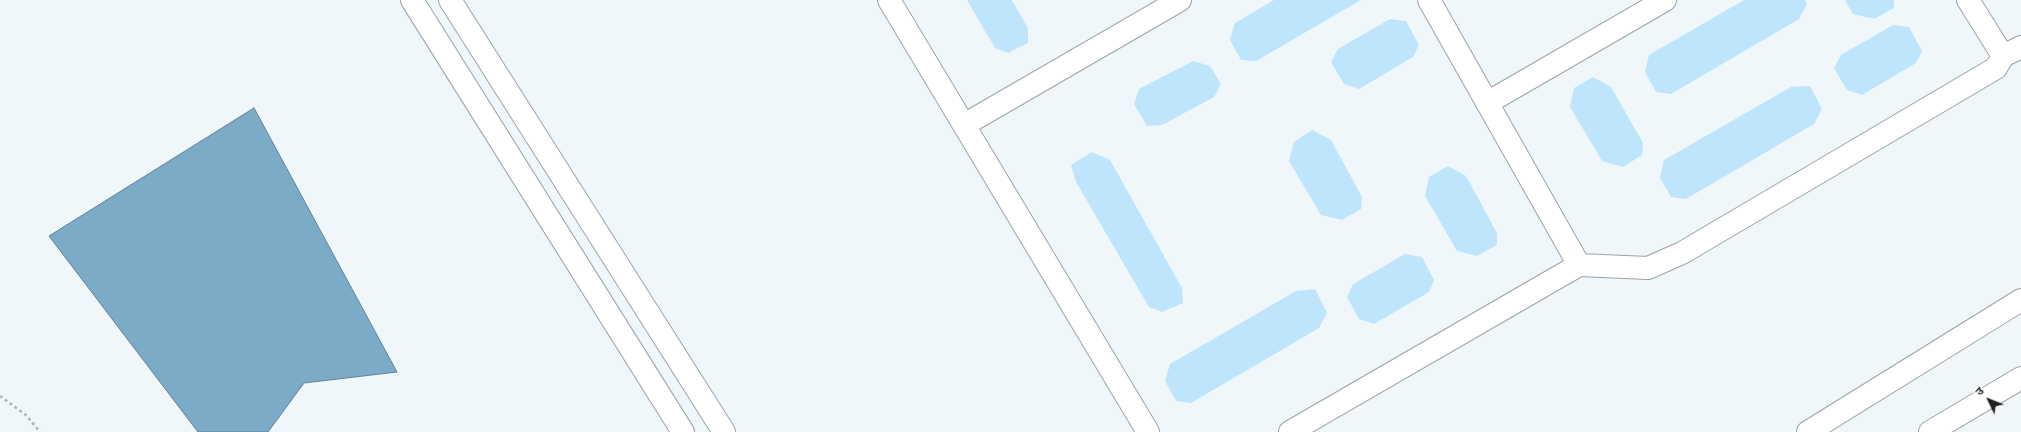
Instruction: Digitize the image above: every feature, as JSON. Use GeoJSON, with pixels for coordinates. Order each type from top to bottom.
{"type":"FeatureCollection","features":[{"type":"Feature","properties":{"kind":"street"},"geometry":{"type":"LineString","coordinates":[[412,0],[683,432]]}},
{"type":"Feature","properties":{"kind":"street"},"geometry":{"type":"LineString","coordinates":[[450,0],[724,432]]}},
{"type":"Feature","properties":{"kind":"street"},"geometry":{"type":"LineString","coordinates":[[889,0],[1148,432]]}},
{"type":"Feature","properties":{"kind":"street"},"geometry":{"type":"LineString","coordinates":[[964,125],[1180,0]]}},
{"type":"Feature","properties":{"kind":"street"},"geometry":{"type":"LineString","coordinates":[[1429,0],[1579,265]]}},
{"type":"Feature","properties":{"kind":"street"},"geometry":{"type":"LineString","coordinates":[[1487,104],[1665,0]]}},
{"type":"Feature","properties":{"kind":"street"},"geometry":{"type":"LineString","coordinates":[[1290,432],[1579,265],[1648,268],[1682,253],[1996,68],[2012,52],[1968,0]]}},
{"type":"Feature","properties":{"kind":"street"},"geometry":{"type":"LineString","coordinates":[[1808,432],[2021,300]]}},
{"type":"Feature","properties":{"kind":"street"},"geometry":{"type":"LineString","coordinates":[[1930,432],[2021,378]]}},
{"type":"Feature","properties":{"kind":"path"},"geometry":{"type":"LineString","coordinates":[[0,396],[26,415],[40,432]]}},
{"type":"Feature","properties":{"kind":"water"},"geometry":{"type":"Polygon","coordinates":[[[254,108],[397,372],[304,383],[268,432],[198,432],[49,236],[254,108]]]}},
{"type":"Feature","properties":{"kind":"building"},"geometry":{"type":"Polygon","coordinates":[[[967,0],[1012,0],[1028,28],[1028,43],[1008,53],[995,48],[967,0]]]}},
{"type":"Feature","properties":{"kind":"building"},"geometry":{"type":"Polygon","coordinates":[[[1274,0],[1361,0],[1256,61],[1241,60],[1230,40],[1235,23],[1274,0]]]}},
{"type":"Feature","properties":{"kind":"building"},"geometry":{"type":"Polygon","coordinates":[[[1744,0],[1805,0],[1807,4],[1799,19],[1671,94],[1656,92],[1645,72],[1649,55],[1744,0]]]}},
{"type":"Feature","properties":{"kind":"building"},"geometry":{"type":"Polygon","coordinates":[[[1845,0],[1894,0],[1894,8],[1874,19],[1853,14],[1845,0]]]}},
{"type":"Feature","properties":{"kind":"building"},"geometry":{"type":"Polygon","coordinates":[[[1390,19],[1406,21],[1419,45],[1413,57],[1359,89],[1344,84],[1331,62],[1338,49],[1390,19]]]}},
{"type":"Feature","properties":{"kind":"building"},"geometry":{"type":"Polygon","coordinates":[[[1893,25],[1909,27],[1922,51],[1916,63],[1862,95],[1847,90],[1834,68],[1841,55],[1893,25]]]}},
{"type":"Feature","properties":{"kind":"building"},"geometry":{"type":"Polygon","coordinates":[[[1193,61],[1210,66],[1221,84],[1214,97],[1162,125],[1147,126],[1134,104],[1139,89],[1193,61]]]}},
{"type":"Feature","properties":{"kind":"building"},"geometry":{"type":"Polygon","coordinates":[[[1593,77],[1611,87],[1643,143],[1642,155],[1623,167],[1602,161],[1570,107],[1574,88],[1593,77]]]}},
{"type":"Feature","properties":{"kind":"building"},"geometry":{"type":"Polygon","coordinates":[[[1810,86],[1822,109],[1814,124],[1686,199],[1671,197],[1660,178],[1664,160],[1791,87],[1810,86]]]}},
{"type":"Feature","properties":{"kind":"building"},"geometry":{"type":"Polygon","coordinates":[[[1312,130],[1331,140],[1362,197],[1361,209],[1342,220],[1321,215],[1289,161],[1294,142],[1312,130]]]}},
{"type":"Feature","properties":{"kind":"building"},"geometry":{"type":"Polygon","coordinates":[[[1092,152],[1110,160],[1182,288],[1183,303],[1162,312],[1149,307],[1076,182],[1071,165],[1092,152]]]}},
{"type":"Feature","properties":{"kind":"building"},"geometry":{"type":"Polygon","coordinates":[[[1448,166],[1466,176],[1497,233],[1497,245],[1477,256],[1457,251],[1425,196],[1429,177],[1448,166]]]}},
{"type":"Feature","properties":{"kind":"building"},"geometry":{"type":"Polygon","coordinates":[[[1405,254],[1422,257],[1434,280],[1429,292],[1374,324],[1359,319],[1347,297],[1353,284],[1405,254]]]}},
{"type":"Feature","properties":{"kind":"building"},"geometry":{"type":"Polygon","coordinates":[[[1315,289],[1327,313],[1319,328],[1191,403],[1176,401],[1165,381],[1170,364],[1296,291],[1315,289]]]}}]}
